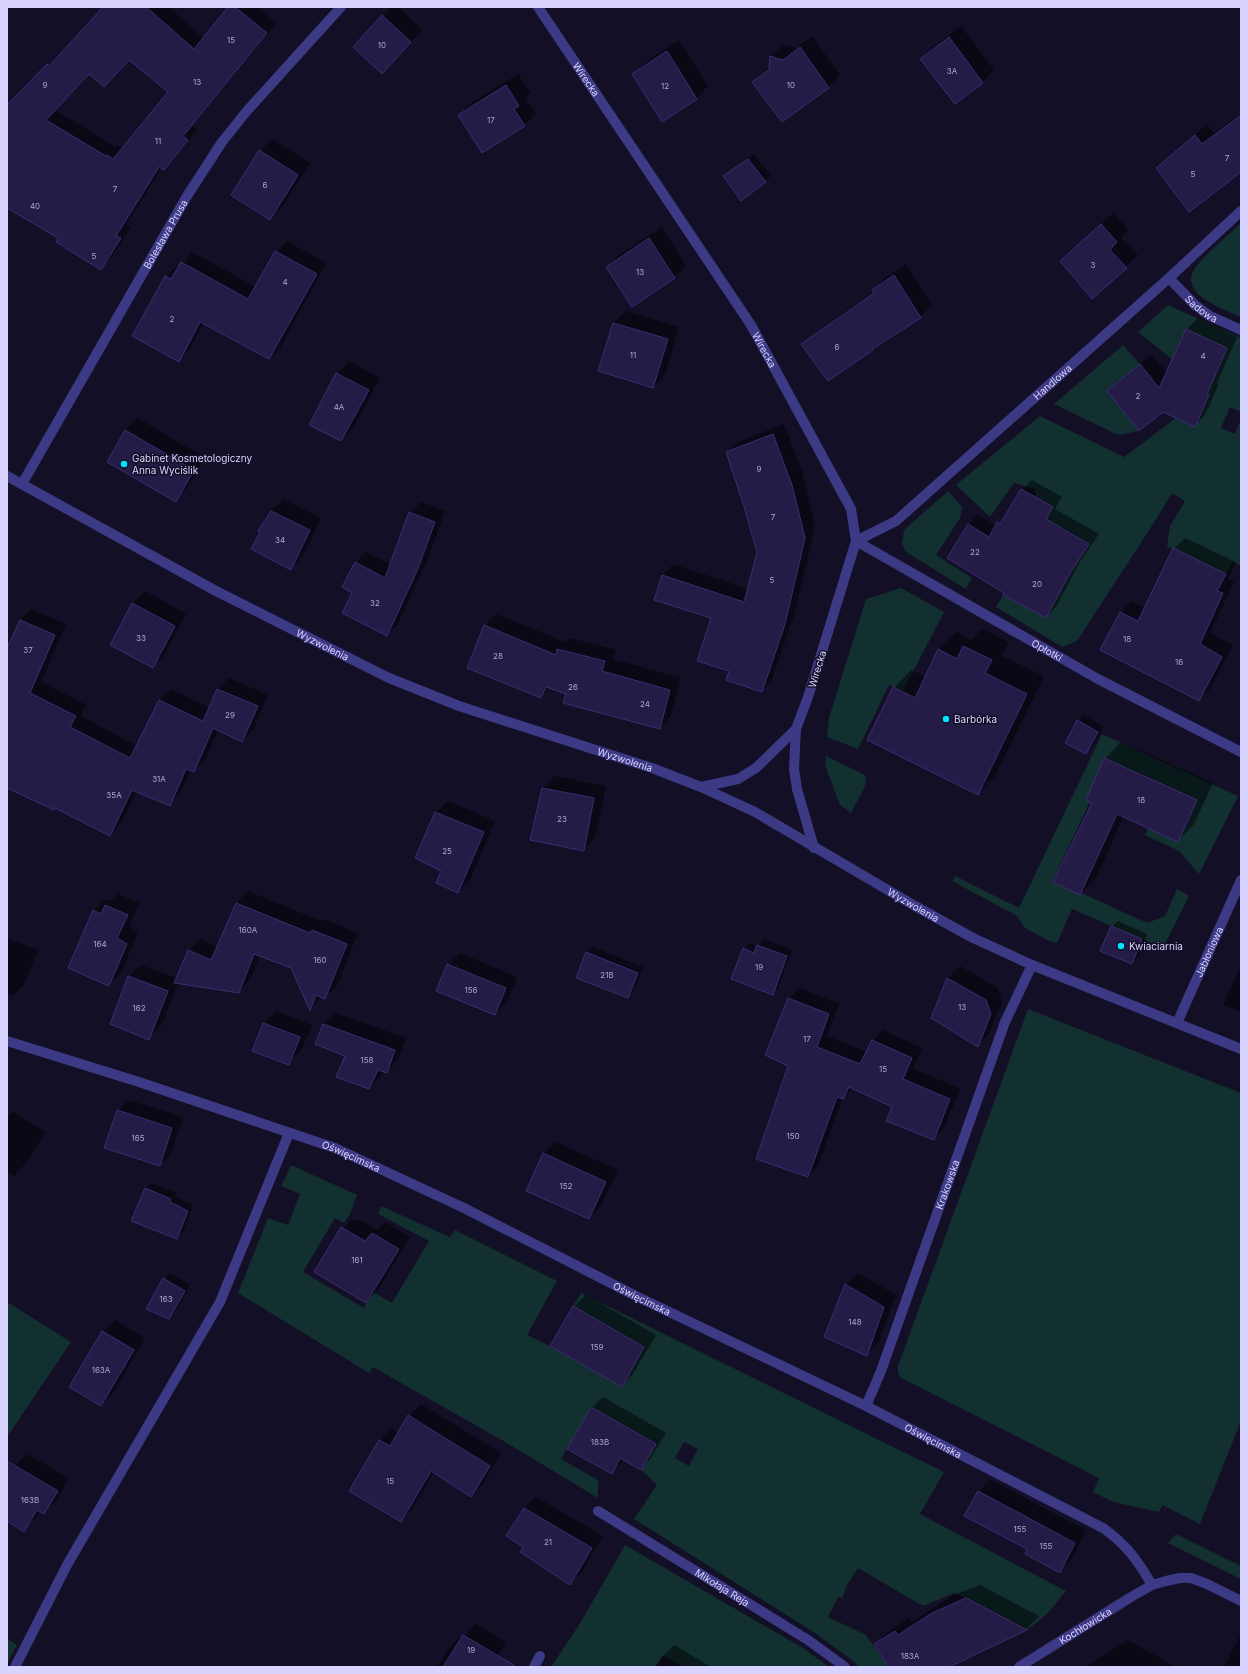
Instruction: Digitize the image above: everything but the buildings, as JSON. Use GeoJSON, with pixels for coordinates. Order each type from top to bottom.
{"type":"FeatureCollection","features":[{"type":"Feature","properties":{"kind":"street","name":"Bolesława Prusa"},"geometry":{"type":"LineString","coordinates":[[22,484],[187,196],[222,142],[246,112],[341,7]]}},
{"type":"Feature","properties":{"kind":"street","name":"Wirecka"},"geometry":{"type":"LineString","coordinates":[[538,7],[751,325],[851,509],[856,541],[808,698],[796,729],[794,769],[802,810],[814,848]]}},
{"type":"Feature","properties":{"kind":"street","name":"Handlowa"},"geometry":{"type":"LineString","coordinates":[[856,541],[896,521],[1169,278],[1241,211]]}},
{"type":"Feature","properties":{"kind":"street","name":"Sadowa"},"geometry":{"type":"LineString","coordinates":[[1169,278],[1194,306],[1210,316],[1241,330]]}},
{"type":"Feature","properties":{"kind":"street","name":"Wyzwolenia"},"geometry":{"type":"LineString","coordinates":[[7,476],[216,591],[389,678],[459,706],[652,768],[701,787],[755,812],[814,848],[973,938],[1032,965],[1241,1049]]}},
{"type":"Feature","properties":{"kind":"street","name":"Opłotki"},"geometry":{"type":"LineString","coordinates":[[856,541],[1098,679],[1241,752]]}},
{"type":"Feature","properties":{"kind":"street","name":"Wirecka"},"geometry":{"type":"LineString","coordinates":[[701,787],[738,779],[756,768],[796,729]]}},
{"type":"Feature","properties":{"kind":"street","name":"Jabłoniowa"},"geometry":{"type":"LineString","coordinates":[[1177,1024],[1241,880]]}},
{"type":"Feature","properties":{"kind":"street","name":"Krakowska"},"geometry":{"type":"LineString","coordinates":[[866,1406],[881,1371],[1005,1022],[1032,965]]}},
{"type":"Feature","properties":{"kind":"street","name":"Oświęcimska"},"geometry":{"type":"LineString","coordinates":[[7,1041],[139,1082],[335,1148],[464,1208],[638,1298],[866,1406],[1103,1528],[1135,1556],[1152,1585]]}},
{"type":"Feature","properties":{"kind":"street"},"geometry":{"type":"LineString","coordinates":[[15,1667],[66,1565],[220,1302],[289,1133]]}},
{"type":"Feature","properties":{"kind":"street","name":"Mikołaja Reja"},"geometry":{"type":"LineString","coordinates":[[598,1511],[808,1640],[845,1667]]}},
{"type":"Feature","properties":{"kind":"street"},"geometry":{"type":"LineString","coordinates":[[1152,1585],[1180,1578],[1191,1578],[1207,1584],[1241,1601]]}},
{"type":"Feature","properties":{"kind":"street","name":"Kochłowicka"},"geometry":{"type":"LineString","coordinates":[[1019,1667],[1152,1585]]}},
{"type":"Feature","properties":{"kind":"street"},"geometry":{"type":"LineString","coordinates":[[534,1667],[540,1656]]}},
{"type":"Feature","properties":{"kind":"green space"},"geometry":{"type":"Polygon","coordinates":[[[1241,223],[1241,317],[1200,296],[1194,289],[1191,277],[1200,262],[1241,223]]]}},
{"type":"Feature","properties":{"kind":"green space"},"geometry":{"type":"Polygon","coordinates":[[[1168,305],[1241,338],[1241,412],[1230,407],[1221,428],[1235,434],[1241,419],[1241,566],[1233,561],[1226,574],[1167,546],[1170,526],[1185,501],[1172,493],[1077,641],[1062,647],[996,607],[1003,595],[1046,618],[1070,573],[1089,544],[1063,527],[1051,543],[1034,496],[1036,493],[1034,489],[1014,483],[990,517],[956,485],[1040,416],[1124,457],[1176,418],[1183,383],[1213,380],[1227,348],[1186,329],[1180,343],[1186,346],[1178,364],[1138,332],[1168,305]]]}},
{"type":"Feature","properties":{"kind":"green space"},"geometry":{"type":"Polygon","coordinates":[[[1123,345],[1140,364],[1107,391],[1139,431],[1118,435],[1054,404],[1123,345]]]}},
{"type":"Feature","properties":{"kind":"green space"},"geometry":{"type":"Polygon","coordinates":[[[948,491],[962,507],[960,518],[936,555],[972,578],[966,589],[906,552],[902,544],[904,530],[948,491]]]}},
{"type":"Feature","properties":{"kind":"green space"},"geometry":{"type":"Polygon","coordinates":[[[901,588],[944,612],[903,691],[889,685],[858,749],[827,737],[829,718],[866,599],[901,588]]]}},
{"type":"Feature","properties":{"kind":"green space"},"geometry":{"type":"Polygon","coordinates":[[[1102,734],[1238,796],[1199,874],[1179,851],[1145,835],[1148,828],[1178,842],[1197,800],[1104,758],[1086,800],[1090,802],[1053,880],[1147,923],[1165,916],[1177,889],[1189,896],[1163,948],[1072,909],[1057,943],[1049,941],[1025,928],[1017,916],[952,881],[955,876],[1019,908],[1102,734]]]}},
{"type":"Feature","properties":{"kind":"green space"},"geometry":{"type":"Polygon","coordinates":[[[826,756],[865,775],[865,786],[851,813],[840,805],[825,765],[826,756]]]}},
{"type":"Feature","properties":{"kind":"green space"},"geometry":{"type":"Polygon","coordinates":[[[1028,1009],[1241,1093],[1241,1421],[1200,1524],[1162,1505],[1159,1512],[1113,1502],[1093,1492],[1099,1478],[901,1378],[898,1373],[898,1366],[1028,1009]]]}},
{"type":"Feature","properties":{"kind":"green space"},"geometry":{"type":"Polygon","coordinates":[[[291,1165],[357,1195],[350,1214],[344,1223],[335,1218],[303,1272],[364,1308],[373,1292],[392,1303],[429,1241],[378,1214],[381,1206],[450,1237],[455,1230],[557,1281],[527,1335],[550,1346],[622,1387],[644,1347],[573,1306],[581,1293],[944,1472],[920,1514],[1066,1591],[1048,1613],[1027,1630],[954,1593],[923,1606],[858,1568],[846,1587],[842,1599],[838,1597],[828,1617],[866,1635],[888,1667],[859,1667],[851,1659],[812,1631],[634,1519],[657,1485],[641,1470],[654,1446],[634,1435],[635,1432],[591,1407],[561,1459],[598,1480],[598,1498],[512,1446],[373,1367],[369,1373],[238,1293],[268,1218],[288,1225],[300,1194],[281,1186],[291,1165]],[[684,1442],[675,1458],[689,1466],[698,1449],[684,1442]]]}},
{"type":"Feature","properties":{"kind":"green space"},"geometry":{"type":"Polygon","coordinates":[[[7,1302],[71,1342],[7,1437],[7,1302]]]}},
{"type":"Feature","properties":{"kind":"green space"},"geometry":{"type":"Polygon","coordinates":[[[1176,1534],[1241,1566],[1241,1579],[1168,1543],[1176,1534]]]}},
{"type":"Feature","properties":{"kind":"green space"},"geometry":{"type":"Polygon","coordinates":[[[625,1545],[803,1648],[829,1667],[683,1667],[663,1655],[655,1667],[551,1667],[579,1625],[625,1545]]]}},
{"type":"Feature","properties":{"kind":"green space"},"geometry":{"type":"Polygon","coordinates":[[[7,1638],[17,1645],[7,1664],[7,1638]]]}},
{"type":"Feature","properties":{"kind":"place","name":"Gabinet Kosmetologiczny Anna Wyciślik"},"geometry":{"type":"Point","coordinates":[124,464]}},
{"type":"Feature","properties":{"kind":"place","name":"Barbórka"},"geometry":{"type":"Point","coordinates":[946,719]}},
{"type":"Feature","properties":{"kind":"place","name":"Kwiaciarnia"},"geometry":{"type":"Point","coordinates":[1121,946]}}]}
